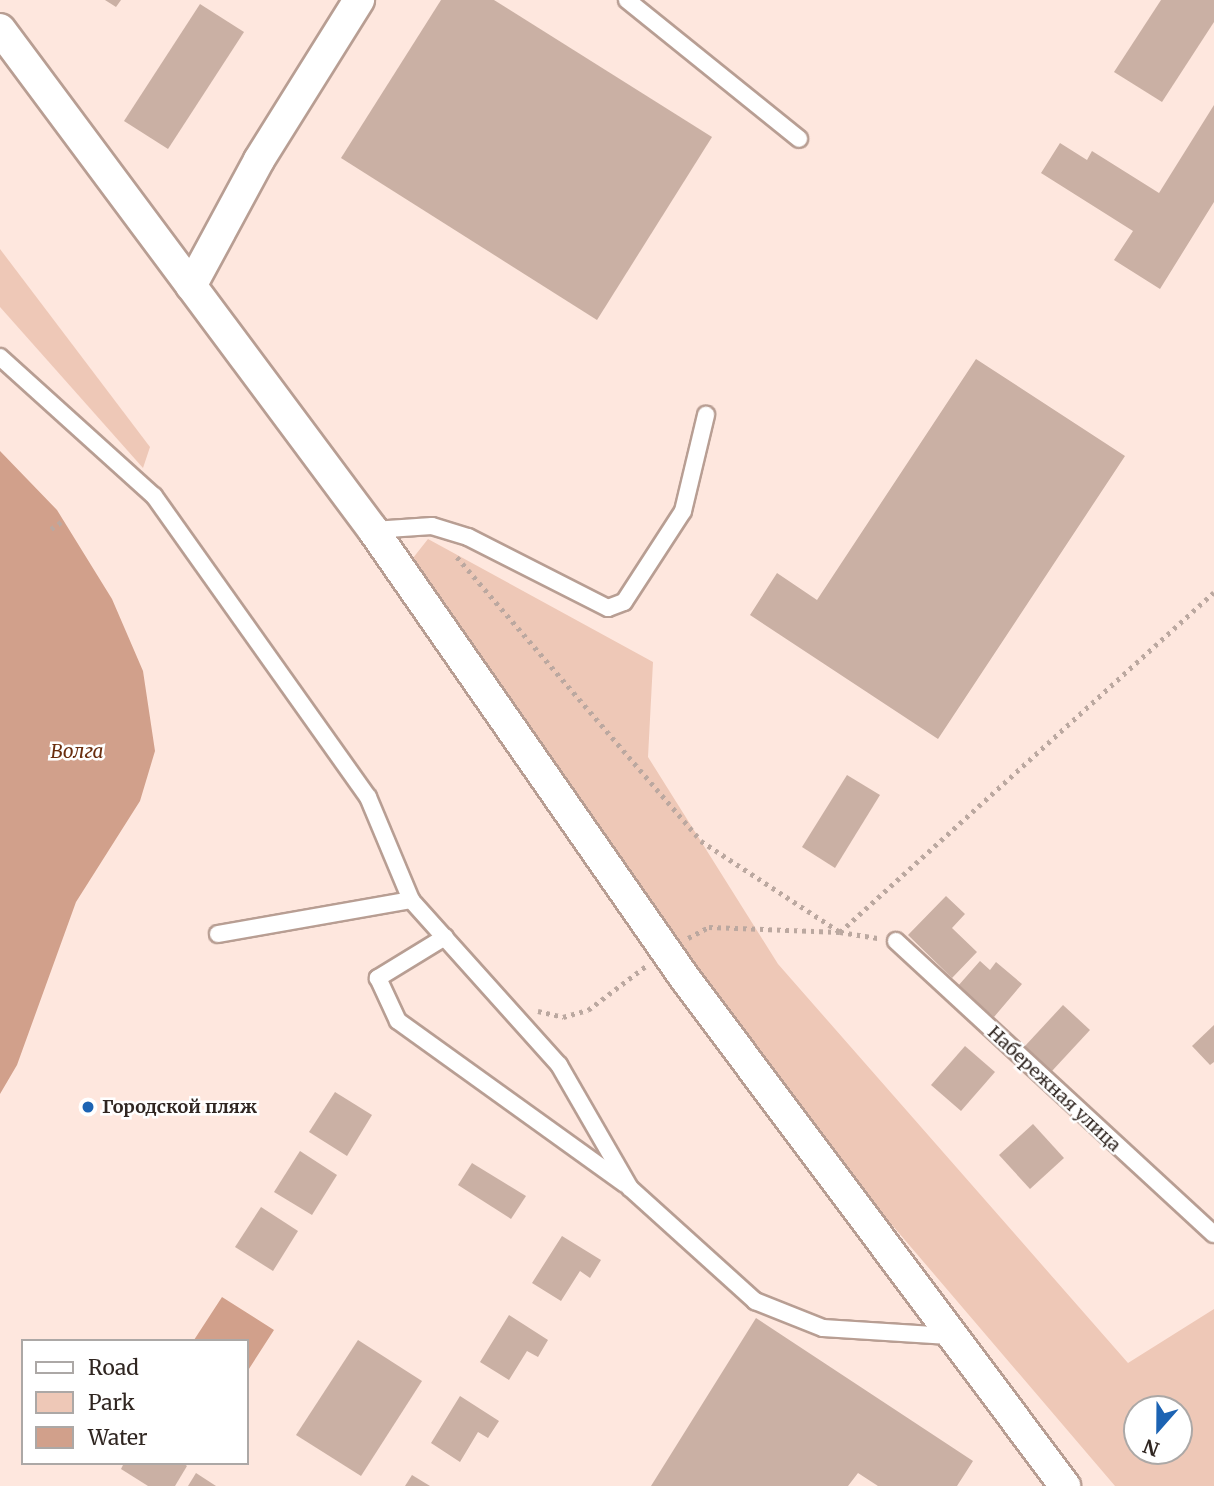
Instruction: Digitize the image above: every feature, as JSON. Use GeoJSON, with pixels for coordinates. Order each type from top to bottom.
{"type":"FeatureCollection","features":[{"type":"Feature","properties":{"kind":"street"},"geometry":{"type":"LineString","coordinates":[[191,286],[259,160],[359,0]]}},
{"type":"Feature","properties":{"kind":"street"},"geometry":{"type":"LineString","coordinates":[[0,29],[373,530],[684,977],[949,1336],[1065,1486]]}},
{"type":"Feature","properties":{"kind":"lane"},"geometry":{"type":"LineString","coordinates":[[627,0],[799,139]]}},
{"type":"Feature","properties":{"kind":"lane"},"geometry":{"type":"LineString","coordinates":[[0,357],[153,496],[368,797],[411,900],[559,1065],[630,1188]]}},
{"type":"Feature","properties":{"kind":"lane"},"geometry":{"type":"LineString","coordinates":[[373,530],[432,526],[468,537],[608,608],[624,602],[683,510],[706,415]]}},
{"type":"Feature","properties":{"kind":"lane"},"geometry":{"type":"LineString","coordinates":[[218,934],[411,900]]}},
{"type":"Feature","properties":{"kind":"lane"},"geometry":{"type":"LineString","coordinates":[[445,937],[378,978],[398,1021],[630,1188],[755,1301],[787,1318],[882,1336],[949,1336]]}},
{"type":"Feature","properties":{"kind":"lane","name":"Набережная улица"},"geometry":{"type":"LineString","coordinates":[[896,941],[1214,1234]]}},
{"type":"Feature","properties":{"kind":"path"},"geometry":{"type":"LineString","coordinates":[[51,528],[64,520]]}},
{"type":"Feature","properties":{"kind":"path"},"geometry":{"type":"LineString","coordinates":[[432,526],[701,841],[840,932],[896,941]]}},
{"type":"Feature","properties":{"kind":"path"},"geometry":{"type":"LineString","coordinates":[[840,932],[1214,592]]}},
{"type":"Feature","properties":{"kind":"green space"},"geometry":{"type":"Polygon","coordinates":[[[0,249],[150,447],[143,468],[0,307],[0,249]]]}},
{"type":"Feature","properties":{"kind":"green space"},"geometry":{"type":"Polygon","coordinates":[[[428,539],[653,662],[648,757],[778,964],[1128,1363],[1214,1309],[1214,1486],[1115,1486],[875,1205],[654,913],[409,563],[428,539]]]}},
{"type":"Feature","properties":{"kind":"water","name":"Волга"},"geometry":{"type":"Polygon","coordinates":[[[0,451],[57,510],[112,599],[143,671],[155,751],[140,801],[76,902],[17,1065],[0,1094],[0,451]]]}},
{"type":"Feature","properties":{"kind":"water"},"geometry":{"type":"Polygon","coordinates":[[[222,1297],[274,1330],[248,1370],[248,1339],[195,1339],[222,1297]]]}},
{"type":"Feature","properties":{"kind":"building"},"geometry":{"type":"Polygon","coordinates":[[[105,0],[121,0],[116,7],[105,0]]]}},
{"type":"Feature","properties":{"kind":"building"},"geometry":{"type":"Polygon","coordinates":[[[441,0],[494,0],[712,137],[597,320],[341,158],[441,0]]]}},
{"type":"Feature","properties":{"kind":"building"},"geometry":{"type":"Polygon","coordinates":[[[1161,0],[1214,0],[1214,22],[1162,102],[1114,72],[1161,0]]]}},
{"type":"Feature","properties":{"kind":"building"},"geometry":{"type":"Polygon","coordinates":[[[200,4],[244,32],[168,149],[124,121],[200,4]]]}},
{"type":"Feature","properties":{"kind":"building"},"geometry":{"type":"Polygon","coordinates":[[[1214,105],[1214,202],[1160,289],[1114,260],[1133,231],[1041,173],[1060,143],[1087,160],[1092,151],[1159,193],[1214,105]]]}},
{"type":"Feature","properties":{"kind":"building"},"geometry":{"type":"Polygon","coordinates":[[[976,359],[1125,456],[938,739],[750,615],[777,573],[817,600],[976,359]]]}},
{"type":"Feature","properties":{"kind":"building"},"geometry":{"type":"Polygon","coordinates":[[[847,775],[880,795],[835,868],[802,847],[847,775]]]}},
{"type":"Feature","properties":{"kind":"building"},"geometry":{"type":"Polygon","coordinates":[[[946,896],[965,914],[952,928],[977,952],[952,978],[908,935],[946,896]]]}},
{"type":"Feature","properties":{"kind":"building"},"geometry":{"type":"Polygon","coordinates":[[[980,961],[990,970],[996,962],[1022,984],[994,1017],[958,986],[980,961]]]}},
{"type":"Feature","properties":{"kind":"building"},"geometry":{"type":"Polygon","coordinates":[[[1063,1005],[1090,1030],[1052,1071],[1025,1046],[1063,1005]]]}},
{"type":"Feature","properties":{"kind":"building"},"geometry":{"type":"Polygon","coordinates":[[[1214,1025],[1214,1062],[1210,1065],[1192,1046],[1214,1025]]]}},
{"type":"Feature","properties":{"kind":"building"},"geometry":{"type":"Polygon","coordinates":[[[965,1046],[995,1072],[961,1111],[931,1085],[965,1046]]]}},
{"type":"Feature","properties":{"kind":"building"},"geometry":{"type":"Polygon","coordinates":[[[335,1092],[372,1115],[347,1156],[309,1132],[335,1092]]]}},
{"type":"Feature","properties":{"kind":"building"},"geometry":{"type":"Polygon","coordinates":[[[1033,1124],[1064,1158],[1030,1189],[999,1155],[1033,1124]]]}},
{"type":"Feature","properties":{"kind":"building"},"geometry":{"type":"Polygon","coordinates":[[[300,1151],[337,1175],[312,1215],[274,1192],[300,1151]]]}},
{"type":"Feature","properties":{"kind":"building"},"geometry":{"type":"Polygon","coordinates":[[[472,1163],[526,1196],[511,1219],[458,1185],[472,1163]]]}},
{"type":"Feature","properties":{"kind":"building"},"geometry":{"type":"Polygon","coordinates":[[[261,1207],[298,1231],[273,1271],[235,1247],[261,1207]]]}},
{"type":"Feature","properties":{"kind":"building"},"geometry":{"type":"Polygon","coordinates":[[[562,1236],[601,1260],[590,1278],[580,1271],[561,1301],[532,1283],[562,1236]]]}},
{"type":"Feature","properties":{"kind":"building"},"geometry":{"type":"Polygon","coordinates":[[[509,1315],[548,1340],[538,1357],[527,1351],[509,1380],[480,1362],[509,1315]]]}},
{"type":"Feature","properties":{"kind":"building"},"geometry":{"type":"Polygon","coordinates":[[[756,1318],[973,1461],[957,1486],[878,1486],[858,1473],[848,1486],[651,1486],[756,1318]]]}},
{"type":"Feature","properties":{"kind":"building"},"geometry":{"type":"Polygon","coordinates":[[[358,1340],[422,1381],[361,1476],[296,1435],[358,1340]]]}},
{"type":"Feature","properties":{"kind":"building"},"geometry":{"type":"Polygon","coordinates":[[[460,1396],[499,1421],[488,1438],[478,1432],[460,1462],[431,1443],[460,1396]]]}},
{"type":"Feature","properties":{"kind":"building"},"geometry":{"type":"Polygon","coordinates":[[[123,1465],[187,1466],[175,1486],[148,1486],[121,1469],[123,1465]]]}},
{"type":"Feature","properties":{"kind":"building"},"geometry":{"type":"Polygon","coordinates":[[[196,1473],[216,1486],[188,1486],[196,1473]]]}},
{"type":"Feature","properties":{"kind":"building"},"geometry":{"type":"Polygon","coordinates":[[[412,1475],[430,1486],[405,1486],[412,1475]]]}},
{"type":"Feature","properties":{"kind":"place","name":"Городской пляж"},"geometry":{"type":"Point","coordinates":[88,1107]}}]}
